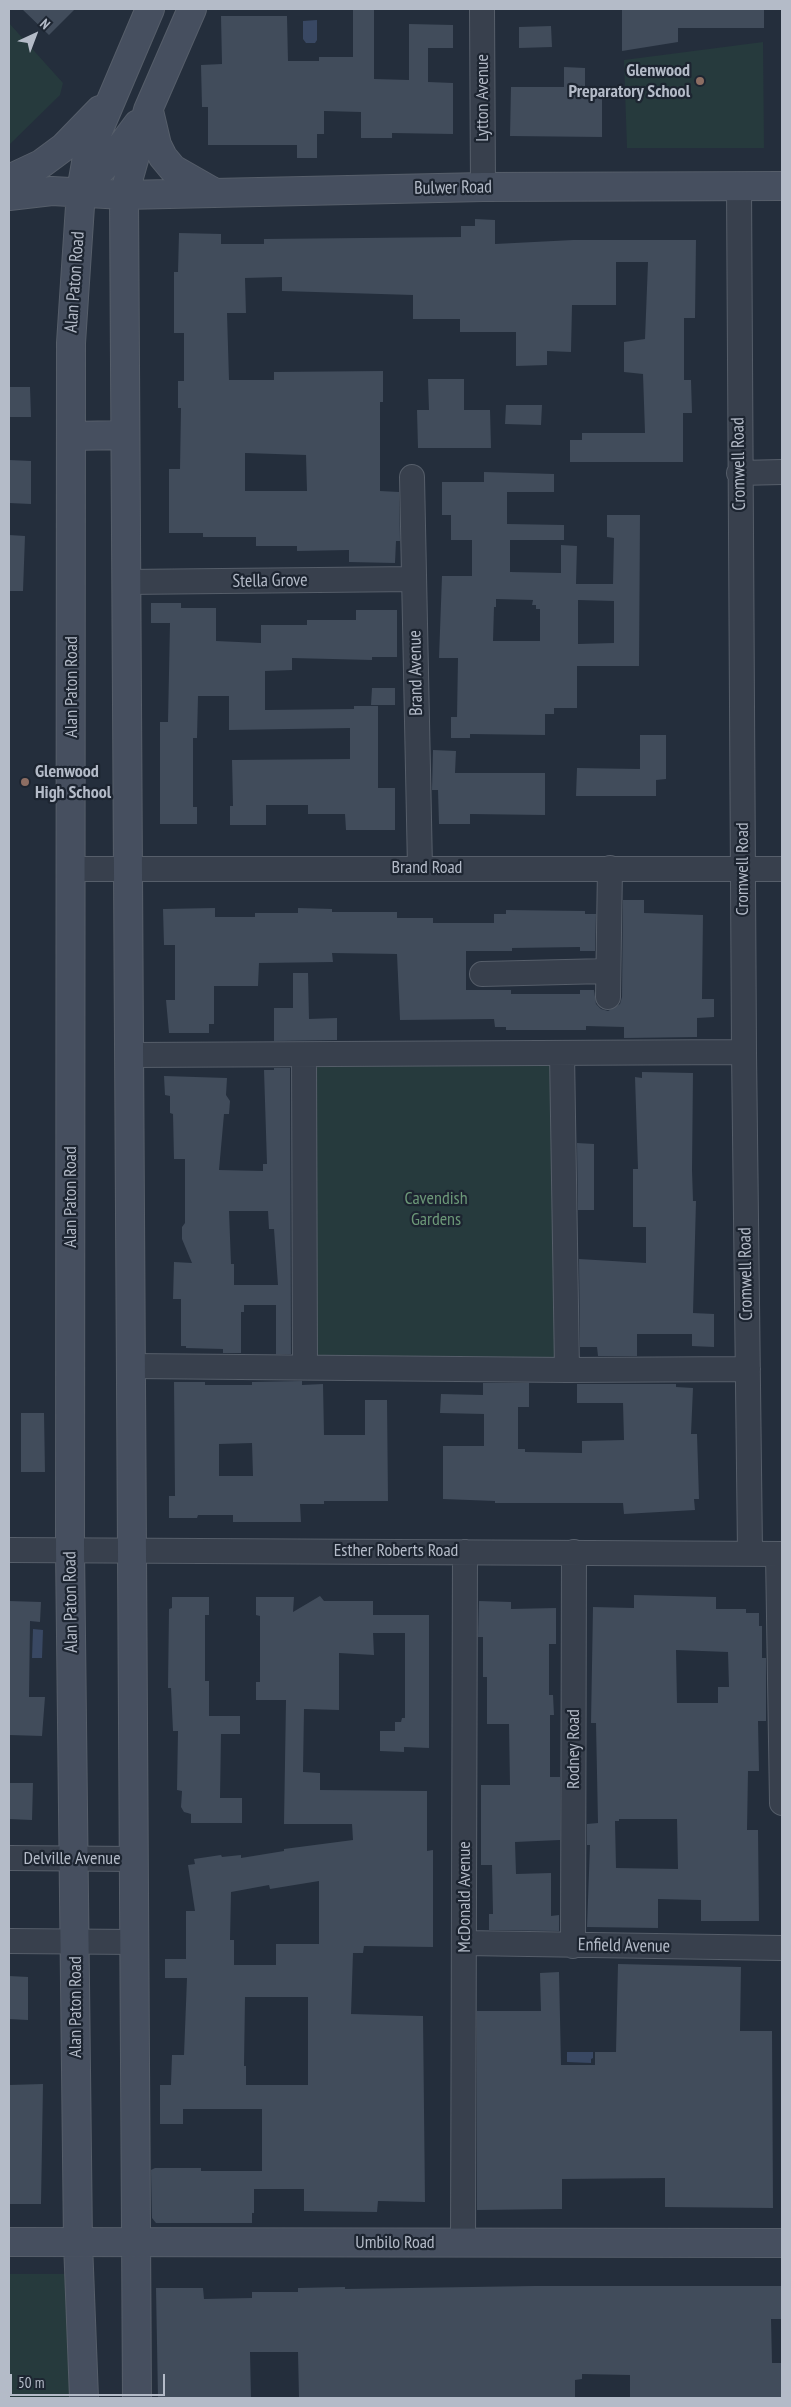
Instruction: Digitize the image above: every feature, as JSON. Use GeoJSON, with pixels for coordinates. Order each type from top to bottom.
{"type":"FeatureCollection","features":[{"type":"Feature","properties":{"kind":"street","name":"Alan Paton Road"},"geometry":{"type":"LineString","coordinates":[[84,2398],[78,2243],[70,1549],[71,343],[81,191],[87,158],[111,97],[150,9]]}},
{"type":"Feature","properties":{"kind":"street"},"geometry":{"type":"LineString","coordinates":[[137,2398],[138,2242],[134,1549],[124,436],[124,195],[148,110],[192,9]]}},
{"type":"Feature","properties":{"kind":"street","name":"Lytton Avenue"},"geometry":{"type":"LineString","coordinates":[[482,9],[483,187]]}},
{"type":"Feature","properties":{"kind":"street"},"geometry":{"type":"LineString","coordinates":[[9,178],[41,164],[64,148],[84,129],[111,97]]}},
{"type":"Feature","properties":{"kind":"street"},"geometry":{"type":"LineString","coordinates":[[81,191],[114,156],[148,110]]}},
{"type":"Feature","properties":{"kind":"street"},"geometry":{"type":"LineString","coordinates":[[148,110],[157,145],[163,157],[180,174],[215,193]]}},
{"type":"Feature","properties":{"kind":"street","name":"Cromwell Road"},"geometry":{"type":"LineString","coordinates":[[739,186],[739,473],[750,1552]]}},
{"type":"Feature","properties":{"kind":"street","name":"Bulwer Road"},"geometry":{"type":"LineString","coordinates":[[9,196],[52,191],[81,191],[124,195],[483,187],[782,186]]}},
{"type":"Feature","properties":{"kind":"street"},"geometry":{"type":"LineString","coordinates":[[71,436],[124,436]]}},
{"type":"Feature","properties":{"kind":"street"},"geometry":{"type":"LineString","coordinates":[[739,473],[782,472]]}},
{"type":"Feature","properties":{"kind":"street","name":"Brand Avenue"},"geometry":{"type":"LineString","coordinates":[[412,477],[420,868]]}},
{"type":"Feature","properties":{"kind":"street","name":"Stella Grove"},"geometry":{"type":"LineString","coordinates":[[126,582],[414,579]]}},
{"type":"Feature","properties":{"kind":"street"},"geometry":{"type":"LineString","coordinates":[[608,997],[610,868]]}},
{"type":"Feature","properties":{"kind":"street","name":"Brand Road"},"geometry":{"type":"LineString","coordinates":[[71,869],[782,869]]}},
{"type":"Feature","properties":{"kind":"street"},"geometry":{"type":"LineString","coordinates":[[482,974],[607,971]]}},
{"type":"Feature","properties":{"kind":"street"},"geometry":{"type":"LineString","coordinates":[[130,1055],[744,1052]]}},
{"type":"Feature","properties":{"kind":"street"},"geometry":{"type":"LineString","coordinates":[[562,1053],[567,1370]]}},
{"type":"Feature","properties":{"kind":"street"},"geometry":{"type":"LineString","coordinates":[[304,1055],[305,1367]]}},
{"type":"Feature","properties":{"kind":"street"},"geometry":{"type":"LineString","coordinates":[[132,1366],[567,1370],[748,1369]]}},
{"type":"Feature","properties":{"kind":"street","name":"Esther Roberts Road"},"geometry":{"type":"LineString","coordinates":[[9,1550],[750,1552],[780,1554]]}},
{"type":"Feature","properties":{"kind":"street","name":"McDonald Avenue"},"geometry":{"type":"LineString","coordinates":[[463,2243],[465,1552]]}},
{"type":"Feature","properties":{"kind":"street","name":"Rodney Road"},"geometry":{"type":"LineString","coordinates":[[573,1946],[574,1552]]}},
{"type":"Feature","properties":{"kind":"street"},"geometry":{"type":"LineString","coordinates":[[780,1554],[782,1803]]}},
{"type":"Feature","properties":{"kind":"street","name":"Delville Avenue"},"geometry":{"type":"LineString","coordinates":[[9,1858],[135,1859]]}},
{"type":"Feature","properties":{"kind":"street"},"geometry":{"type":"LineString","coordinates":[[9,1941],[135,1942]]}},
{"type":"Feature","properties":{"kind":"street","name":"Enfield Avenue"},"geometry":{"type":"LineString","coordinates":[[465,1943],[782,1948]]}},
{"type":"Feature","properties":{"kind":"street","name":"Umbilo Road"},"geometry":{"type":"LineString","coordinates":[[9,2242],[782,2243]]}},
{"type":"Feature","properties":{"kind":"green space"},"geometry":{"type":"Polygon","coordinates":[[[9,23],[63,83],[60,95],[9,145],[9,23]]]}},
{"type":"Feature","properties":{"kind":"green space"},"geometry":{"type":"Polygon","coordinates":[[[763,42],[764,148],[627,148],[624,60],[763,42]]]}},
{"type":"Feature","properties":{"kind":"green space","name":"Cavendish Gardens"},"geometry":{"type":"Polygon","coordinates":[[[555,1059],[559,1358],[317,1360],[313,1061],[555,1059]]]}},
{"type":"Feature","properties":{"kind":"green space"},"geometry":{"type":"Polygon","coordinates":[[[9,2274],[70,2274],[70,2398],[9,2398],[9,2274]]]}},
{"type":"Feature","properties":{"kind":"water"},"geometry":{"type":"Polygon","coordinates":[[[317,20],[317,40],[315,43],[306,43],[303,39],[303,21],[317,20]]]}},
{"type":"Feature","properties":{"kind":"water"},"geometry":{"type":"Polygon","coordinates":[[[33,1629],[43,1630],[42,1658],[32,1658],[33,1629]]]}},
{"type":"Feature","properties":{"kind":"water"},"geometry":{"type":"Polygon","coordinates":[[[567,2052],[593,2052],[593,2058],[591,2063],[567,2062],[567,2052]]]}},
{"type":"Feature","properties":{"kind":"building"},"geometry":{"type":"Polygon","coordinates":[[[22,9],[75,9],[49,35],[22,9]]]}},
{"type":"Feature","properties":{"kind":"building"},"geometry":{"type":"Polygon","coordinates":[[[353,9],[374,9],[374,79],[409,80],[409,24],[453,25],[453,48],[428,48],[428,82],[453,83],[453,134],[392,133],[392,138],[361,138],[361,112],[324,111],[324,134],[317,134],[317,158],[297,158],[297,145],[208,145],[208,107],[202,107],[201,65],[222,64],[221,16],[287,16],[288,61],[319,61],[319,57],[353,57],[353,9]]]}},
{"type":"Feature","properties":{"kind":"building"},"geometry":{"type":"Polygon","coordinates":[[[622,9],[764,9],[764,28],[678,28],[678,42],[622,51],[622,9]]]}},
{"type":"Feature","properties":{"kind":"building"},"geometry":{"type":"Polygon","coordinates":[[[551,26],[552,47],[519,48],[519,27],[551,26]]]}},
{"type":"Feature","properties":{"kind":"building"},"geometry":{"type":"Polygon","coordinates":[[[564,67],[585,68],[585,95],[602,95],[602,137],[510,136],[511,87],[564,87],[564,67]]]}},
{"type":"Feature","properties":{"kind":"building"},"geometry":{"type":"Polygon","coordinates":[[[475,219],[495,220],[495,244],[573,240],[696,240],[695,318],[684,318],[684,380],[691,380],[692,413],[683,413],[683,462],[570,462],[570,440],[582,440],[582,433],[645,433],[643,374],[624,372],[624,342],[645,339],[648,262],[616,262],[616,305],[572,305],[571,352],[547,351],[547,365],[516,366],[516,332],[460,332],[460,319],[413,319],[413,295],[282,291],[282,277],[245,278],[246,313],[227,313],[229,380],[274,380],[274,372],[383,371],[383,402],[380,402],[380,491],[399,492],[400,541],[396,541],[395,563],[349,562],[349,550],[297,551],[297,546],[256,546],[256,537],[203,537],[203,533],[169,533],[169,469],[180,469],[181,408],[178,408],[178,381],[184,381],[184,333],[174,333],[174,272],[178,272],[179,233],[221,234],[221,244],[264,244],[264,239],[461,237],[461,226],[475,226],[475,219]],[[245,453],[245,491],[307,491],[306,455],[245,453]]]}},
{"type":"Feature","properties":{"kind":"building"},"geometry":{"type":"Polygon","coordinates":[[[428,379],[464,379],[464,410],[490,410],[491,448],[418,448],[417,410],[429,410],[428,379]]]}},
{"type":"Feature","properties":{"kind":"building"},"geometry":{"type":"Polygon","coordinates":[[[9,387],[30,387],[31,417],[9,417],[9,387]]]}},
{"type":"Feature","properties":{"kind":"building"},"geometry":{"type":"Polygon","coordinates":[[[506,405],[542,405],[541,425],[505,424],[506,405]]]}},
{"type":"Feature","properties":{"kind":"building"},"geometry":{"type":"Polygon","coordinates":[[[9,460],[31,461],[31,504],[9,503],[9,460]]]}},
{"type":"Feature","properties":{"kind":"building"},"geometry":{"type":"Polygon","coordinates":[[[484,472],[554,474],[554,492],[507,492],[507,524],[564,525],[564,540],[510,540],[510,572],[561,573],[561,545],[577,546],[576,584],[613,584],[614,538],[607,537],[607,515],[640,515],[639,666],[577,666],[577,708],[554,708],[554,714],[545,714],[545,735],[470,734],[470,738],[451,738],[451,717],[457,717],[458,658],[439,658],[442,576],[472,576],[472,540],[451,540],[451,515],[442,515],[442,482],[484,482],[484,472]],[[496,599],[493,641],[540,641],[540,609],[536,609],[536,605],[532,605],[533,600],[496,599]],[[578,600],[578,644],[614,643],[614,601],[578,600]]]}},
{"type":"Feature","properties":{"kind":"building"},"geometry":{"type":"Polygon","coordinates":[[[9,535],[25,536],[23,591],[9,591],[9,535]]]}},
{"type":"Feature","properties":{"kind":"building"},"geometry":{"type":"Polygon","coordinates":[[[151,603],[181,603],[181,608],[216,608],[216,641],[261,643],[261,625],[307,625],[307,620],[356,620],[356,610],[397,610],[397,657],[372,657],[372,660],[292,658],[292,670],[265,671],[265,710],[354,709],[354,706],[378,706],[378,788],[395,788],[395,830],[346,830],[345,814],[308,814],[308,805],[266,805],[266,825],[230,825],[230,806],[233,806],[232,760],[350,759],[350,728],[229,730],[229,696],[198,696],[197,738],[193,738],[193,807],[197,807],[197,824],[160,824],[160,722],[168,722],[170,623],[151,623],[151,603]]]}},
{"type":"Feature","properties":{"kind":"building"},"geometry":{"type":"Polygon","coordinates":[[[372,688],[395,688],[395,705],[371,705],[372,688]]]}},
{"type":"Feature","properties":{"kind":"building"},"geometry":{"type":"Polygon","coordinates":[[[640,735],[666,735],[666,779],[656,780],[656,796],[576,796],[577,768],[640,769],[640,735]]]}},
{"type":"Feature","properties":{"kind":"building"},"geometry":{"type":"Polygon","coordinates":[[[433,750],[456,751],[455,773],[545,773],[545,815],[470,814],[470,824],[439,824],[438,790],[432,790],[433,750]]]}},
{"type":"Feature","properties":{"kind":"building"},"geometry":{"type":"Polygon","coordinates":[[[623,900],[644,900],[644,913],[703,915],[702,999],[714,999],[714,1017],[697,1018],[697,1037],[624,1038],[624,1027],[586,1026],[586,1030],[506,1030],[506,1027],[495,1027],[494,1019],[400,1020],[397,954],[332,953],[333,962],[259,963],[258,986],[214,986],[214,1024],[209,1024],[209,1033],[169,1033],[166,1000],[175,1000],[175,945],[164,945],[163,909],[215,908],[215,917],[255,917],[255,913],[298,913],[298,908],[332,909],[332,912],[397,912],[397,918],[433,918],[433,923],[494,923],[494,914],[506,914],[506,910],[585,911],[585,914],[596,914],[595,951],[580,951],[580,947],[512,948],[512,951],[466,951],[466,990],[511,990],[511,994],[580,994],[580,990],[594,990],[596,1004],[601,1009],[608,1011],[620,1004],[622,997],[623,900]]]}},
{"type":"Feature","properties":{"kind":"building"},"geometry":{"type":"Polygon","coordinates":[[[293,973],[308,973],[309,1019],[337,1018],[337,1040],[274,1041],[274,1008],[293,1008],[293,973]]]}},
{"type":"Feature","properties":{"kind":"building"},"geometry":{"type":"Polygon","coordinates":[[[274,1068],[290,1068],[291,1354],[276,1354],[276,1305],[244,1305],[244,1312],[241,1312],[241,1353],[223,1353],[223,1349],[186,1348],[186,1346],[181,1346],[181,1299],[173,1299],[174,1262],[192,1263],[182,1239],[182,1227],[185,1223],[185,1159],[174,1159],[173,1114],[170,1113],[170,1096],[165,1095],[164,1076],[227,1078],[226,1095],[230,1101],[229,1114],[224,1114],[219,1170],[263,1171],[263,1164],[267,1164],[264,1070],[274,1070],[274,1068]],[[229,1211],[231,1264],[234,1264],[234,1285],[278,1285],[274,1229],[269,1229],[268,1211],[229,1211]]]}},
{"type":"Feature","properties":{"kind":"building"},"geometry":{"type":"Polygon","coordinates":[[[642,1072],[693,1073],[692,1170],[693,1201],[696,1201],[693,1313],[714,1314],[714,1347],[692,1346],[692,1334],[637,1334],[637,1356],[598,1356],[597,1347],[580,1347],[579,1259],[646,1263],[646,1227],[633,1227],[633,1169],[638,1169],[635,1077],[642,1078],[642,1072]]]}},
{"type":"Feature","properties":{"kind":"building"},"geometry":{"type":"Polygon","coordinates":[[[577,1143],[594,1144],[594,1210],[578,1210],[577,1143]]]}},
{"type":"Feature","properties":{"kind":"building"},"geometry":{"type":"Polygon","coordinates":[[[302,1381],[302,1385],[323,1384],[324,1435],[365,1435],[365,1400],[387,1400],[388,1501],[324,1501],[324,1504],[300,1504],[301,1522],[233,1522],[233,1515],[198,1515],[197,1518],[169,1518],[169,1496],[175,1496],[174,1382],[205,1382],[205,1385],[252,1385],[252,1382],[302,1381]],[[252,1443],[219,1444],[219,1476],[253,1476],[252,1443]]]}},
{"type":"Feature","properties":{"kind":"building"},"geometry":{"type":"Polygon","coordinates":[[[483,1383],[529,1383],[529,1407],[518,1407],[518,1449],[525,1449],[525,1452],[582,1453],[582,1441],[624,1440],[623,1403],[577,1403],[577,1384],[676,1384],[676,1387],[693,1388],[691,1434],[697,1434],[699,1499],[694,1499],[695,1510],[624,1514],[623,1503],[495,1503],[495,1501],[443,1499],[443,1446],[484,1446],[484,1414],[440,1413],[441,1394],[483,1395],[483,1383]]]}},
{"type":"Feature","properties":{"kind":"building"},"geometry":{"type":"Polygon","coordinates":[[[21,1413],[44,1413],[45,1472],[21,1472],[21,1413]]]}},
{"type":"Feature","properties":{"kind":"building"},"geometry":{"type":"Polygon","coordinates":[[[634,1595],[716,1597],[716,1609],[746,1609],[746,1613],[759,1613],[759,1626],[762,1626],[762,1658],[766,1658],[766,1721],[758,1721],[759,1771],[748,1771],[747,1830],[758,1830],[759,1921],[701,1921],[701,1900],[658,1899],[658,1928],[587,1927],[590,1845],[587,1845],[587,1824],[598,1823],[596,1723],[591,1723],[593,1607],[634,1608],[634,1595]],[[676,1650],[677,1703],[718,1703],[718,1687],[729,1687],[728,1652],[676,1650]],[[619,1819],[619,1821],[615,1821],[616,1868],[678,1869],[677,1819],[619,1819]]]}},
{"type":"Feature","properties":{"kind":"building"},"geometry":{"type":"Polygon","coordinates":[[[320,1596],[324,1601],[373,1601],[373,1615],[429,1615],[429,1748],[404,1747],[404,1752],[380,1751],[380,1731],[395,1731],[395,1722],[401,1722],[402,1718],[405,1718],[405,1633],[373,1633],[374,1655],[339,1653],[339,1710],[304,1709],[303,1772],[320,1773],[320,1790],[427,1791],[427,1851],[433,1850],[433,1947],[364,1946],[363,1953],[353,1953],[351,2014],[423,2016],[425,2202],[378,2201],[377,2212],[304,2211],[304,2189],[254,2189],[252,2223],[156,2223],[152,2218],[151,2170],[155,2168],[201,2168],[201,2171],[262,2171],[262,2109],[183,2109],[183,2124],[160,2124],[160,2085],[171,2085],[172,2055],[184,2055],[187,1978],[165,1978],[165,1959],[186,1959],[186,1911],[195,1911],[188,1865],[195,1864],[194,1859],[221,1855],[222,1857],[241,1855],[241,1858],[284,1851],[284,1849],[353,1840],[352,1824],[284,1824],[286,1700],[256,1700],[256,1682],[260,1682],[260,1616],[256,1615],[256,1597],[294,1597],[293,1612],[320,1596]],[[319,1881],[270,1889],[269,1885],[231,1892],[230,1940],[234,1940],[234,1965],[276,1965],[276,1944],[319,1944],[319,1881]],[[245,1997],[244,2066],[246,2066],[246,2085],[308,2085],[308,1997],[245,1997]]]}},
{"type":"Feature","properties":{"kind":"building"},"geometry":{"type":"Polygon","coordinates":[[[172,1597],[209,1597],[209,1615],[205,1615],[205,1681],[209,1681],[209,1716],[240,1716],[240,1734],[221,1734],[220,1798],[242,1798],[242,1823],[191,1823],[191,1814],[184,1812],[181,1807],[182,1791],[177,1790],[178,1731],[173,1731],[171,1688],[168,1688],[169,1609],[172,1608],[172,1597]]]}},
{"type":"Feature","properties":{"kind":"building"},"geometry":{"type":"Polygon","coordinates":[[[9,1601],[41,1602],[40,1622],[30,1621],[29,1697],[45,1697],[42,1736],[9,1735],[9,1601]]]}},
{"type":"Feature","properties":{"kind":"building"},"geometry":{"type":"Polygon","coordinates":[[[479,1601],[511,1602],[511,1609],[556,1608],[556,1644],[549,1644],[549,1695],[553,1695],[554,1715],[550,1715],[550,1777],[560,1777],[560,1840],[515,1842],[516,1874],[551,1873],[551,1916],[559,1915],[559,1931],[489,1930],[489,1914],[493,1914],[492,1865],[481,1865],[481,1785],[510,1785],[509,1724],[487,1724],[487,1677],[483,1677],[483,1637],[478,1637],[479,1601]]]}},
{"type":"Feature","properties":{"kind":"building"},"geometry":{"type":"Polygon","coordinates":[[[9,1783],[33,1783],[32,1820],[9,1819],[9,1783]]]}},
{"type":"Feature","properties":{"kind":"building"},"geometry":{"type":"Polygon","coordinates":[[[618,1964],[741,1967],[740,2031],[772,2031],[773,2208],[665,2207],[665,2178],[562,2179],[562,2209],[477,2210],[477,2011],[541,2011],[540,1973],[559,1972],[561,2065],[595,2065],[595,2052],[616,2052],[618,1964]]]}},
{"type":"Feature","properties":{"kind":"building"},"geometry":{"type":"Polygon","coordinates":[[[9,1976],[28,1977],[28,2020],[9,2019],[9,1976]]]}},
{"type":"Feature","properties":{"kind":"building"},"geometry":{"type":"Polygon","coordinates":[[[43,2084],[41,2204],[9,2204],[9,2085],[43,2084]]]}},
{"type":"Feature","properties":{"kind":"building"},"geometry":{"type":"Polygon","coordinates":[[[782,2286],[782,2319],[771,2319],[772,2363],[782,2363],[782,2398],[630,2398],[630,2375],[582,2374],[582,2379],[575,2380],[575,2398],[299,2398],[298,2352],[250,2352],[251,2398],[158,2398],[156,2288],[203,2288],[204,2299],[252,2298],[252,2292],[298,2292],[298,2288],[782,2286]]]}},
{"type":"Feature","properties":{"kind":"place","name":"Glenwood Preparatory School"},"geometry":{"type":"Point","coordinates":[700,81]}},
{"type":"Feature","properties":{"kind":"place","name":"Glenwood High School"},"geometry":{"type":"Point","coordinates":[25,782]}}]}
